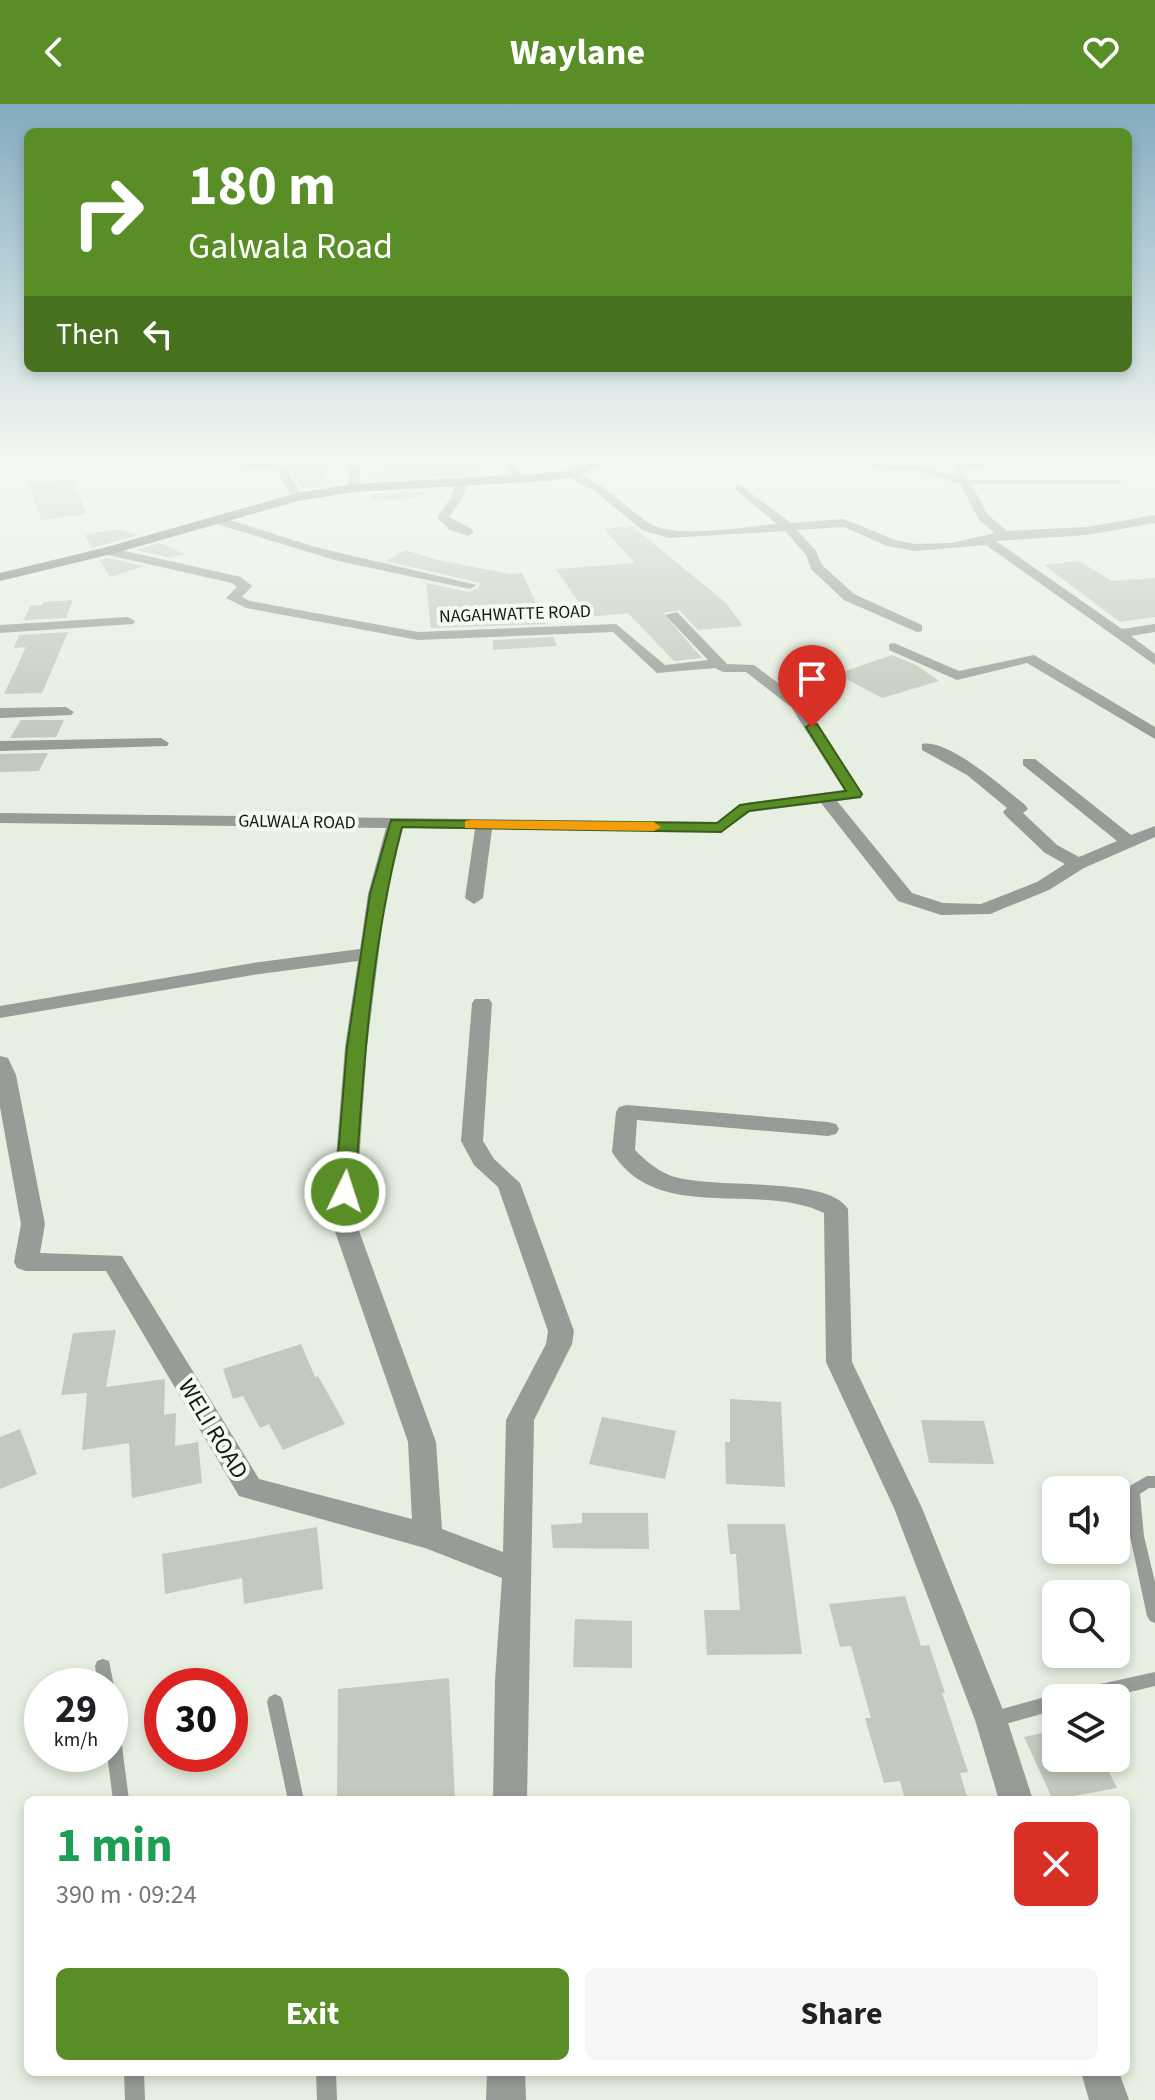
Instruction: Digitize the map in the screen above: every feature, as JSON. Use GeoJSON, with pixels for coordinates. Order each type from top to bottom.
{"type":"FeatureCollection","features":[{"type":"Feature","properties":{"kind":"street"},"geometry":{"type":"LineString","coordinates":[[0,577],[110,550]]}},
{"type":"Feature","properties":{"kind":"street"},"geometry":{"type":"LineString","coordinates":[[304,550],[387,571],[470,585]]}},
{"type":"Feature","properties":{"kind":"street"},"geometry":{"type":"LineString","coordinates":[[809,550],[816,566],[849,597],[917,628]]}},
{"type":"Feature","properties":{"kind":"street"},"geometry":{"type":"LineString","coordinates":[[1001,550],[1155,661]]}},
{"type":"Feature","properties":{"kind":"street","name":"NAGAHWATTE ROAD"},"geometry":{"type":"LineString","coordinates":[[107,551],[236,580],[245,586],[233,598],[246,604],[418,636],[616,628],[662,670],[719,663],[723,668],[749,668],[797,704],[855,794],[827,800]]}},
{"type":"Feature","properties":{"kind":"street"},"geometry":{"type":"LineString","coordinates":[[672,615],[719,663]]}},
{"type":"Feature","properties":{"kind":"street"},"geometry":{"type":"LineString","coordinates":[[0,629],[128,621]]}},
{"type":"Feature","properties":{"kind":"street"},"geometry":{"type":"LineString","coordinates":[[1120,634],[1155,628]]}},
{"type":"Feature","properties":{"kind":"street"},"geometry":{"type":"LineString","coordinates":[[894,647],[957,676],[1029,658],[1155,734]]}},
{"type":"Feature","properties":{"kind":"street"},"geometry":{"type":"LineString","coordinates":[[0,713],[66,712]]}},
{"type":"Feature","properties":{"kind":"street"},"geometry":{"type":"LineString","coordinates":[[0,746],[161,743]]}},
{"type":"Feature","properties":{"kind":"street"},"geometry":{"type":"LineString","coordinates":[[928,747],[973,772],[1019,809],[1012,812],[1051,849],[1078,864]]}},
{"type":"Feature","properties":{"kind":"street"},"geometry":{"type":"LineString","coordinates":[[1029,762],[1091,809],[1128,842]]}},
{"type":"Feature","properties":{"kind":"street"},"geometry":{"type":"LineString","coordinates":[[827,800],[905,897],[941,909],[983,910],[1043,886],[1078,864],[1155,831]]}},
{"type":"Feature","properties":{"kind":"street","name":"GALWALA ROAD"},"geometry":{"type":"LineString","coordinates":[[0,818],[721,827],[745,808],[827,800]]}},
{"type":"Feature","properties":{"kind":"street"},"geometry":{"type":"LineString","coordinates":[[396,823],[377,894],[356,1047],[343,1220],[422,1442],[428,1536]]}},
{"type":"Feature","properties":{"kind":"street"},"geometry":{"type":"LineString","coordinates":[[474,898],[484,825]]}},
{"type":"Feature","properties":{"kind":"street"},"geometry":{"type":"LineString","coordinates":[[0,1012],[253,969],[369,954]]}},
{"type":"Feature","properties":{"kind":"street"},"geometry":{"type":"LineString","coordinates":[[482,1003],[472,1141],[477,1155],[489,1170],[508,1183],[561,1331],[559,1344],[520,1420],[510,1796]]}},
{"type":"Feature","properties":{"kind":"street","name":"WELI ROAD"},"geometry":{"type":"LineString","coordinates":[[0,1063],[5,1075],[33,1224],[26,1262],[113,1262],[249,1488],[428,1536],[518,1571]]}},
{"type":"Feature","properties":{"kind":"street"},"geometry":{"type":"LineString","coordinates":[[828,1129],[627,1112],[623,1152],[634,1167],[678,1187],[812,1198],[836,1209],[839,1362],[908,1508],[991,1720],[1015,1796]]}},
{"type":"Feature","properties":{"kind":"street"},"geometry":{"type":"LineString","coordinates":[[506,2076],[506,2100]]}},
{"type":"Feature","properties":{"kind":"street"},"geometry":{"type":"LineString","coordinates":[[1101,2076],[1109,2100]]}},
{"type":"Feature","properties":{"kind":"lane"},"geometry":{"type":"LineString","coordinates":[[1155,1482],[1147,1482],[1133,1491],[1137,1536],[1155,1616]]}},
{"type":"Feature","properties":{"kind":"lane"},"geometry":{"type":"LineString","coordinates":[[1130,1685],[1155,1679]]}},
{"type":"Feature","properties":{"kind":"lane"},"geometry":{"type":"LineString","coordinates":[[275,1702],[295,1796]]}},
{"type":"Feature","properties":{"kind":"lane"},"geometry":{"type":"LineString","coordinates":[[991,1720],[1042,1706]]}},
{"type":"Feature","properties":{"kind":"lane"},"geometry":{"type":"LineString","coordinates":[[117,1772],[120,1796]]}},
{"type":"Feature","properties":{"kind":"lane"},"geometry":{"type":"LineString","coordinates":[[134,2076],[135,2100]]}},
{"type":"Feature","properties":{"kind":"lane"},"geometry":{"type":"LineString","coordinates":[[326,2076],[327,2100]]}},
{"type":"Feature","properties":{"kind":"building"},"geometry":{"type":"Polygon","coordinates":[[[137,550],[176,550],[184,554],[170,558],[137,550]]]}},
{"type":"Feature","properties":{"kind":"building"},"geometry":{"type":"Polygon","coordinates":[[[405,550],[437,560],[512,574],[522,573],[546,624],[431,628],[426,583],[469,592],[478,588],[480,583],[386,561],[405,550]]]}},
{"type":"Feature","properties":{"kind":"building"},"geometry":{"type":"Polygon","coordinates":[[[623,550],[661,550],[726,603],[743,626],[698,630],[679,610],[663,613],[702,658],[674,661],[628,613],[589,617],[556,569],[635,563],[623,550]]]}},
{"type":"Feature","properties":{"kind":"building"},"geometry":{"type":"Polygon","coordinates":[[[108,558],[144,566],[110,577],[100,560],[108,558]]]}},
{"type":"Feature","properties":{"kind":"building"},"geometry":{"type":"Polygon","coordinates":[[[1079,561],[1112,581],[1155,578],[1155,617],[1120,622],[1044,565],[1079,561]]]}},
{"type":"Feature","properties":{"kind":"building"},"geometry":{"type":"Polygon","coordinates":[[[73,600],[66,618],[24,620],[30,606],[73,600]]]}},
{"type":"Feature","properties":{"kind":"building"},"geometry":{"type":"Polygon","coordinates":[[[68,632],[42,693],[4,694],[26,647],[14,648],[19,635],[68,632]]]}},
{"type":"Feature","properties":{"kind":"building"},"geometry":{"type":"Polygon","coordinates":[[[553,637],[557,646],[493,650],[493,640],[553,637]]]}},
{"type":"Feature","properties":{"kind":"building"},"geometry":{"type":"Polygon","coordinates":[[[892,655],[916,665],[939,681],[882,698],[837,674],[892,655]]]}},
{"type":"Feature","properties":{"kind":"building"},"geometry":{"type":"Polygon","coordinates":[[[21,720],[64,720],[56,737],[10,738],[21,720]]]}},
{"type":"Feature","properties":{"kind":"building"},"geometry":{"type":"Polygon","coordinates":[[[48,753],[39,771],[0,772],[0,754],[48,753]]]}},
{"type":"Feature","properties":{"kind":"building"},"geometry":{"type":"Polygon","coordinates":[[[116,1330],[106,1387],[165,1379],[164,1415],[176,1413],[175,1446],[198,1442],[202,1483],[132,1498],[129,1443],[82,1450],[87,1393],[61,1395],[73,1333],[116,1330]]]}},
{"type":"Feature","properties":{"kind":"building"},"geometry":{"type":"Polygon","coordinates":[[[301,1344],[315,1377],[318,1376],[345,1424],[283,1450],[269,1424],[260,1428],[243,1396],[233,1399],[223,1369],[301,1344]]]}},
{"type":"Feature","properties":{"kind":"building"},"geometry":{"type":"Polygon","coordinates":[[[730,1399],[781,1402],[785,1487],[726,1484],[725,1442],[730,1442],[730,1399]]]}},
{"type":"Feature","properties":{"kind":"building"},"geometry":{"type":"Polygon","coordinates":[[[602,1417],[676,1431],[665,1479],[589,1464],[602,1417]]]}},
{"type":"Feature","properties":{"kind":"building"},"geometry":{"type":"Polygon","coordinates":[[[921,1420],[984,1421],[994,1464],[929,1463],[921,1420]]]}},
{"type":"Feature","properties":{"kind":"building"},"geometry":{"type":"Polygon","coordinates":[[[20,1429],[37,1474],[0,1489],[0,1437],[20,1429]]]}},
{"type":"Feature","properties":{"kind":"building"},"geometry":{"type":"Polygon","coordinates":[[[582,1513],[648,1513],[649,1549],[553,1548],[551,1525],[582,1523],[582,1513]]]}},
{"type":"Feature","properties":{"kind":"building"},"geometry":{"type":"Polygon","coordinates":[[[727,1524],[785,1524],[802,1654],[707,1655],[704,1610],[740,1610],[736,1554],[730,1554],[727,1524]]]}},
{"type":"Feature","properties":{"kind":"building"},"geometry":{"type":"Polygon","coordinates":[[[317,1527],[323,1589],[244,1604],[242,1578],[165,1594],[162,1554],[317,1527]]]}},
{"type":"Feature","properties":{"kind":"building"},"geometry":{"type":"Polygon","coordinates":[[[905,1596],[921,1646],[929,1645],[945,1693],[942,1693],[968,1772],[960,1773],[967,1796],[904,1796],[900,1781],[884,1783],[865,1718],[871,1718],[851,1646],[840,1647],[829,1604],[905,1596]]]}},
{"type":"Feature","properties":{"kind":"building"},"geometry":{"type":"Polygon","coordinates":[[[575,1619],[632,1621],[632,1668],[573,1667],[575,1619]]]}},
{"type":"Feature","properties":{"kind":"building"},"geometry":{"type":"Polygon","coordinates":[[[449,1678],[455,1796],[337,1796],[338,1689],[449,1678]]]}},
{"type":"Feature","properties":{"kind":"building"},"geometry":{"type":"Polygon","coordinates":[[[1042,1733],[1042,1772],[1109,1772],[1117,1788],[1074,1796],[1051,1796],[1024,1737],[1042,1733]]]}},
{"type":"Feature","properties":{"kind":"slow traffic"},"geometry":{"type":"LineString","coordinates":[[470,825],[654,827]]}},
{"type":"Feature","properties":{"kind":"route"},"geometry":{"type":"LineString","coordinates":[[345,1192],[356,1047],[377,894],[396,823],[721,827],[745,808],[827,800],[855,794],[812,727]]}}]}
